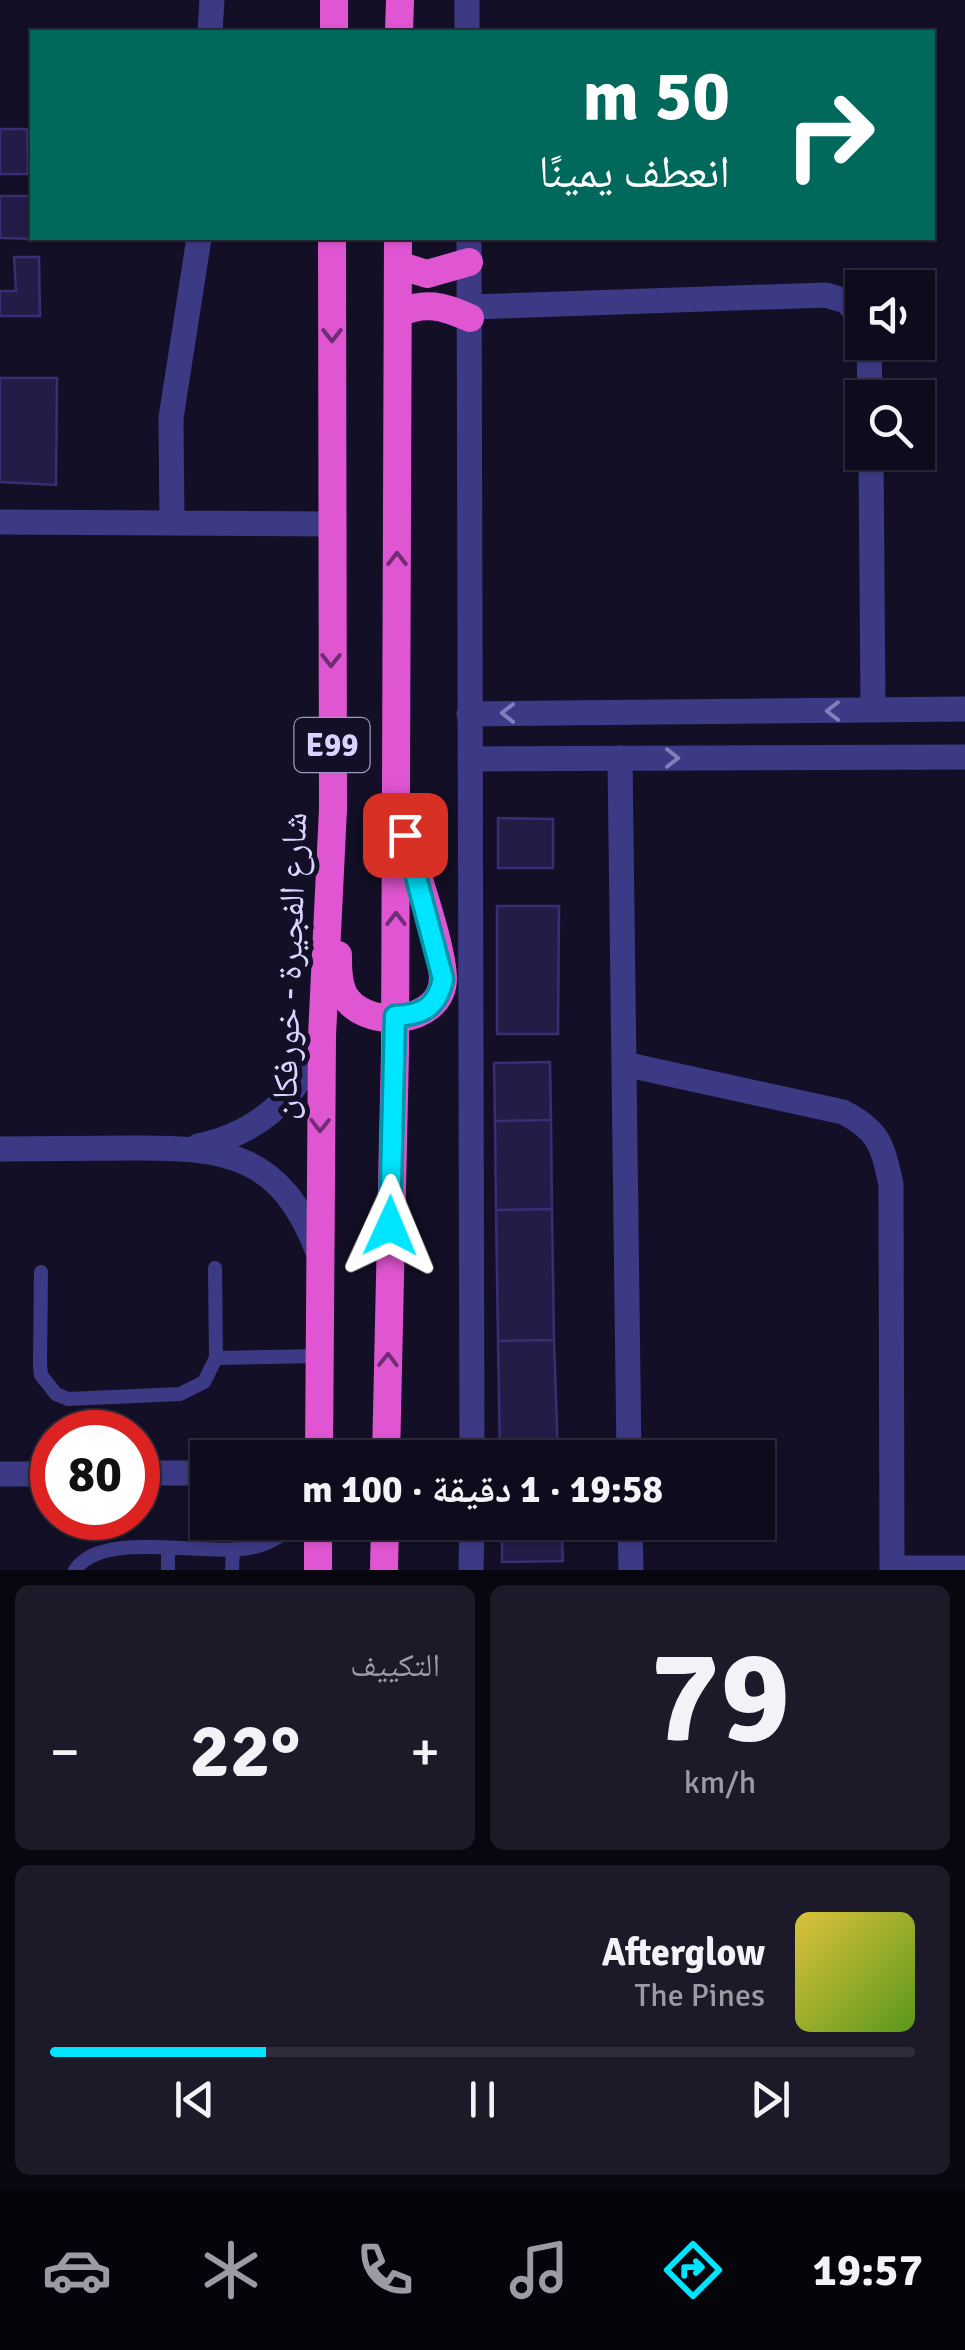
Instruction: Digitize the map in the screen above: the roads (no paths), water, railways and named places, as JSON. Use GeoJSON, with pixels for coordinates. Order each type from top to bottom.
{"type":"FeatureCollection","features":[{"type":"Feature","properties":{"kind":"highway"},"geometry":{"type":"LineString","coordinates":[[334,0],[334,30]]}},
{"type":"Feature","properties":{"kind":"highway"},"geometry":{"type":"LineString","coordinates":[[400,0],[400,30]]}},
{"type":"Feature","properties":{"kind":"highway","name":"شارع الفجيرة - خورفكان"},"geometry":{"type":"LineString","coordinates":[[319,1440],[322,1036],[332,809],[332,240]]}},
{"type":"Feature","properties":{"kind":"highway"},"geometry":{"type":"LineString","coordinates":[[398,251],[427,274],[469,250]]}},
{"type":"Feature","properties":{"kind":"highway","name":"E99"},"geometry":{"type":"LineString","coordinates":[[386,1440],[395,1016],[398,251]]}},
{"type":"Feature","properties":{"kind":"highway"},"geometry":{"type":"LineString","coordinates":[[398,314],[413,306],[442,305],[470,313]]}},
{"type":"Feature","properties":{"kind":"highway"},"geometry":{"type":"LineString","coordinates":[[332,809],[338,979],[344,996],[358,1010],[375,1016],[415,1016],[430,1008],[440,995],[443,979],[396,802]]}},
{"type":"Feature","properties":{"kind":"highway"},"geometry":{"type":"LineString","coordinates":[[318,1540],[318,1570]]}},
{"type":"Feature","properties":{"kind":"highway"},"geometry":{"type":"LineString","coordinates":[[384,1570],[385,1540]]}},
{"type":"Feature","properties":{"kind":"street"},"geometry":{"type":"LineString","coordinates":[[210,30],[212,0]]}},
{"type":"Feature","properties":{"kind":"street"},"geometry":{"type":"LineString","coordinates":[[466,0],[467,30]]}},
{"type":"Feature","properties":{"kind":"street"},"geometry":{"type":"LineString","coordinates":[[172,523],[171,418],[199,240]]}},
{"type":"Feature","properties":{"kind":"street"},"geometry":{"type":"LineString","coordinates":[[469,250],[472,1440]]}},
{"type":"Feature","properties":{"kind":"street"},"geometry":{"type":"LineString","coordinates":[[470,313],[826,295],[845,301]]}},
{"type":"Feature","properties":{"kind":"street"},"geometry":{"type":"LineString","coordinates":[[871,470],[874,710]]}},
{"type":"Feature","properties":{"kind":"street"},"geometry":{"type":"LineString","coordinates":[[0,522],[330,524]]}},
{"type":"Feature","properties":{"kind":"street"},"geometry":{"type":"LineString","coordinates":[[469,714],[965,709]]}},
{"type":"Feature","properties":{"kind":"street"},"geometry":{"type":"LineString","coordinates":[[470,759],[965,757]]}},
{"type":"Feature","properties":{"kind":"street"},"geometry":{"type":"LineString","coordinates":[[620,758],[630,1440]]}},
{"type":"Feature","properties":{"kind":"street"},"geometry":{"type":"LineString","coordinates":[[194,1148],[236,1135],[275,1111],[303,1076],[322,1036]]}},
{"type":"Feature","properties":{"kind":"street"},"geometry":{"type":"LineString","coordinates":[[624,1064],[843,1112],[869,1125],[882,1147],[891,1184],[892,1569],[965,1568]]}},
{"type":"Feature","properties":{"kind":"street"},"geometry":{"type":"LineString","coordinates":[[0,1149],[194,1148],[228,1154],[273,1180],[306,1220],[318,1252]]}},
{"type":"Feature","properties":{"kind":"street"},"geometry":{"type":"LineString","coordinates":[[160,1473],[190,1473]]}},
{"type":"Feature","properties":{"kind":"street"},"geometry":{"type":"LineString","coordinates":[[0,1474],[30,1474]]}},
{"type":"Feature","properties":{"kind":"street"},"geometry":{"type":"LineString","coordinates":[[472,1540],[472,1570]]}},
{"type":"Feature","properties":{"kind":"street"},"geometry":{"type":"LineString","coordinates":[[630,1540],[631,1570]]}},
{"type":"Feature","properties":{"kind":"lane"},"geometry":{"type":"LineString","coordinates":[[42,1272],[41,1375],[56,1394],[68,1398],[180,1394],[204,1382],[216,1358],[215,1268]]}},
{"type":"Feature","properties":{"kind":"lane"},"geometry":{"type":"LineString","coordinates":[[216,1358],[318,1356]]}},
{"type":"Feature","properties":{"kind":"lane"},"geometry":{"type":"LineString","coordinates":[[75,1570],[94,1552],[232,1549],[272,1540]]}},
{"type":"Feature","properties":{"kind":"lane"},"geometry":{"type":"LineString","coordinates":[[168,1549],[168,1570]]}},
{"type":"Feature","properties":{"kind":"lane"},"geometry":{"type":"LineString","coordinates":[[232,1549],[232,1570]]}}]}
